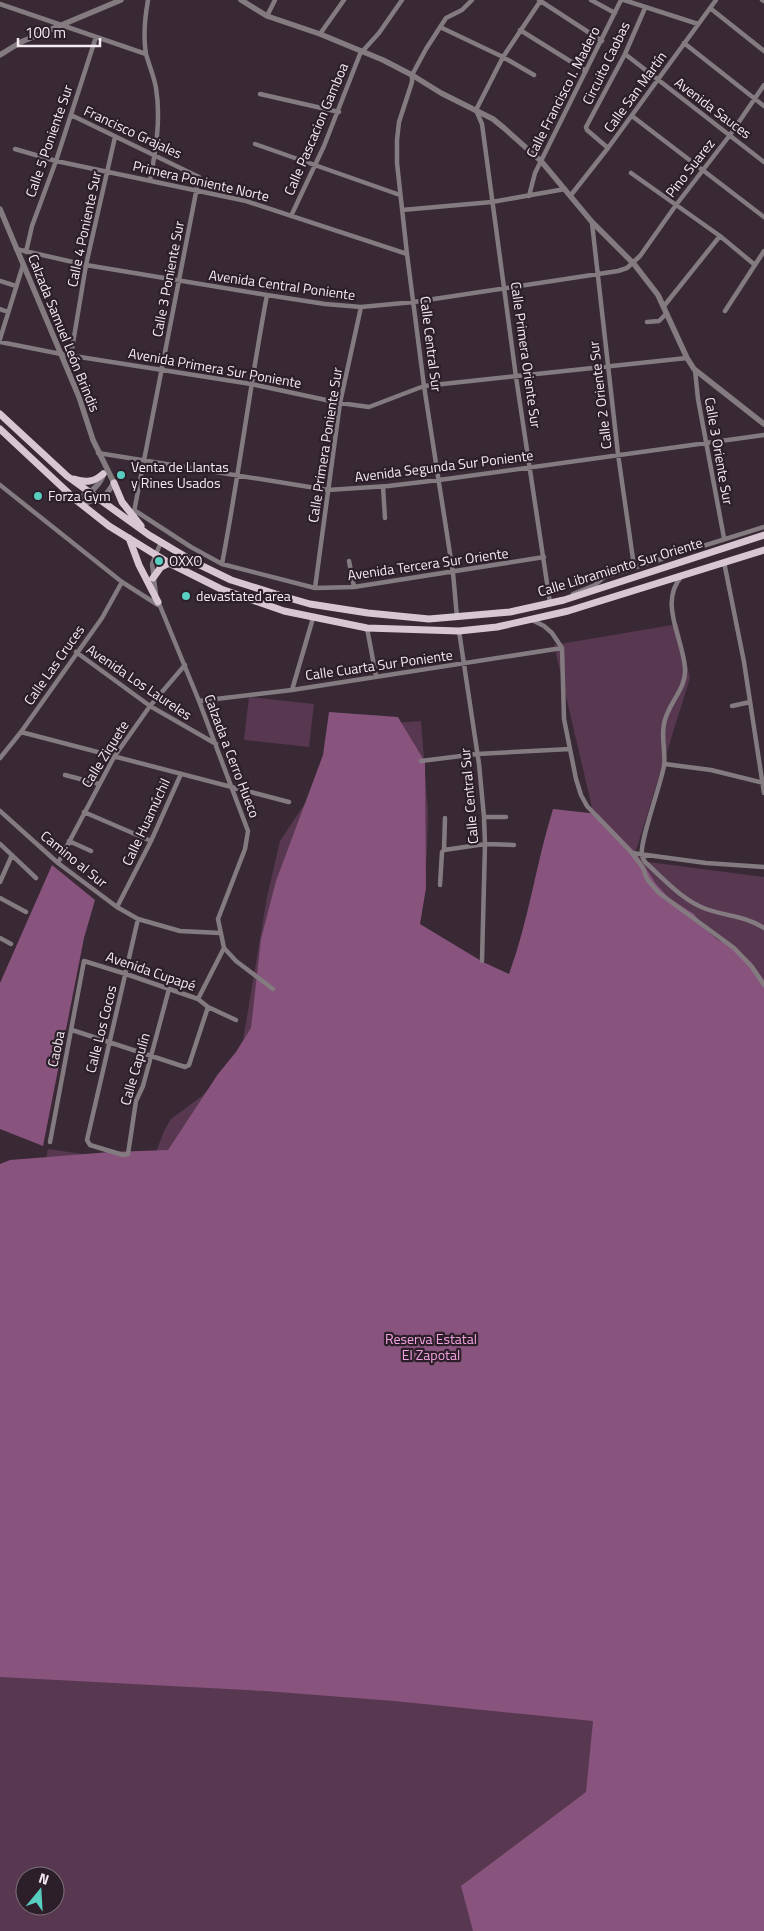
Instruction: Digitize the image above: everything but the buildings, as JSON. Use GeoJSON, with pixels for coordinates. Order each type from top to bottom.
{"type":"FeatureCollection","features":[{"type":"Feature","properties":{"kind":"main road","name":"Calle Libramiento Sur Oriente"},"geometry":{"type":"LineString","coordinates":[[0,414],[66,476],[149,535],[196,564],[231,580],[310,604],[368,613],[428,618],[510,612],[564,600],[764,535]]}},
{"type":"Feature","properties":{"kind":"main road","name":"Calle Libramiento Sur Oriente"},"geometry":{"type":"LineString","coordinates":[[0,429],[109,526],[169,563],[221,589],[284,611],[367,628],[459,631],[497,627],[568,611],[764,550]]}},
{"type":"Feature","properties":{"kind":"main road"},"geometry":{"type":"LineString","coordinates":[[66,476],[90,482],[104,474]]}},
{"type":"Feature","properties":{"kind":"main road"},"geometry":{"type":"LineString","coordinates":[[114,483],[122,502],[134,514],[149,535]]}},
{"type":"Feature","properties":{"kind":"main road"},"geometry":{"type":"LineString","coordinates":[[129,538],[139,565],[159,604]]}},
{"type":"Feature","properties":{"kind":"main road"},"geometry":{"type":"LineString","coordinates":[[153,578],[162,567],[169,563]]}},
{"type":"Feature","properties":{"kind":"street"},"geometry":{"type":"LineString","coordinates":[[0,55],[9,48],[121,0]]}},
{"type":"Feature","properties":{"kind":"street"},"geometry":{"type":"LineString","coordinates":[[148,0],[145,32],[146,54],[156,87],[157,103],[155,155],[150,180]]}},
{"type":"Feature","properties":{"kind":"street"},"geometry":{"type":"LineString","coordinates":[[241,0],[267,16],[320,34],[412,75],[441,93],[493,119],[541,161],[592,222],[634,264],[658,295],[694,369],[764,424]]}},
{"type":"Feature","properties":{"kind":"street"},"geometry":{"type":"LineString","coordinates":[[267,16],[275,0]]}},
{"type":"Feature","properties":{"kind":"street"},"geometry":{"type":"LineString","coordinates":[[320,34],[344,0]]}},
{"type":"Feature","properties":{"kind":"street","name":"Calle Pascacion Gamboa"},"geometry":{"type":"LineString","coordinates":[[291,216],[339,112],[360,54],[379,33],[402,0]]}},
{"type":"Feature","properties":{"kind":"street"},"geometry":{"type":"LineString","coordinates":[[472,0],[462,10],[446,18],[440,27],[503,57],[534,75]]}},
{"type":"Feature","properties":{"kind":"street"},"geometry":{"type":"LineString","coordinates":[[476,110],[503,57],[540,0],[602,42]]}},
{"type":"Feature","properties":{"kind":"street"},"geometry":{"type":"LineString","coordinates":[[591,0],[615,13]]}},
{"type":"Feature","properties":{"kind":"street"},"geometry":{"type":"LineString","coordinates":[[622,0],[698,24]]}},
{"type":"Feature","properties":{"kind":"street","name":"Calle Francisco I. Madero"},"geometry":{"type":"LineString","coordinates":[[529,196],[535,173],[622,0]]}},
{"type":"Feature","properties":{"kind":"street","name":"Calle San Martín"},"geometry":{"type":"LineString","coordinates":[[571,195],[632,116],[716,0]]}},
{"type":"Feature","properties":{"kind":"street"},"geometry":{"type":"LineString","coordinates":[[0,4],[146,54]]}},
{"type":"Feature","properties":{"kind":"street","name":"Circuito Caobas"},"geometry":{"type":"LineString","coordinates":[[608,148],[586,127],[624,54],[645,8]]}},
{"type":"Feature","properties":{"kind":"street"},"geometry":{"type":"LineString","coordinates":[[710,8],[764,51]]}},
{"type":"Feature","properties":{"kind":"street","name":"Calle Central Sur"},"geometry":{"type":"LineString","coordinates":[[440,27],[412,75],[410,88],[398,122],[396,140],[407,254],[424,386],[453,573],[457,617]]}},
{"type":"Feature","properties":{"kind":"street"},"geometry":{"type":"LineString","coordinates":[[520,30],[586,71]]}},
{"type":"Feature","properties":{"kind":"street","name":"Calle 5 Poniente Sur"},"geometry":{"type":"LineString","coordinates":[[26,252],[32,226],[56,161],[96,37]]}},
{"type":"Feature","properties":{"kind":"street"},"geometry":{"type":"LineString","coordinates":[[684,43],[764,106]]}},
{"type":"Feature","properties":{"kind":"street","name":"Avenida Sauces"},"geometry":{"type":"LineString","coordinates":[[624,54],[764,162]]}},
{"type":"Feature","properties":{"kind":"street","name":"Pino Suarez"},"geometry":{"type":"LineString","coordinates":[[634,264],[701,171],[730,135],[764,85]]}},
{"type":"Feature","properties":{"kind":"street"},"geometry":{"type":"LineString","coordinates":[[260,94],[339,112]]}},
{"type":"Feature","properties":{"kind":"street","name":"Calle Primera Oriente Sur"},"geometry":{"type":"LineString","coordinates":[[476,110],[482,124],[506,288],[516,377],[550,603]]}},
{"type":"Feature","properties":{"kind":"street","name":"Francisco Grajales"},"geometry":{"type":"LineString","coordinates":[[71,115],[197,175],[199,178],[196,191]]}},
{"type":"Feature","properties":{"kind":"street"},"geometry":{"type":"LineString","coordinates":[[632,116],[701,171],[762,215],[764,207]]}},
{"type":"Feature","properties":{"kind":"street","name":"Calle 4 Poniente Sur"},"geometry":{"type":"LineString","coordinates":[[71,355],[86,265],[115,136]]}},
{"type":"Feature","properties":{"kind":"street"},"geometry":{"type":"LineString","coordinates":[[254,144],[400,195]]}},
{"type":"Feature","properties":{"kind":"street","name":"Primera Poniente Norte"},"geometry":{"type":"LineString","coordinates":[[15,148],[56,161],[246,200],[407,254]]}},
{"type":"Feature","properties":{"kind":"street"},"geometry":{"type":"LineString","coordinates":[[631,173],[720,236],[755,265]]}},
{"type":"Feature","properties":{"kind":"street"},"geometry":{"type":"LineString","coordinates":[[402,210],[492,202],[565,189]]}},
{"type":"Feature","properties":{"kind":"street","name":"Calle 3 Poniente Sur"},"geometry":{"type":"LineString","coordinates":[[134,514],[196,191]]}},
{"type":"Feature","properties":{"kind":"street","name":"Calzada Samuel León Brindis"},"geometry":{"type":"LineString","coordinates":[[0,209],[79,397],[98,453],[114,483]]}},
{"type":"Feature","properties":{"kind":"street","name":"Calle 2 Oriente Sur"},"geometry":{"type":"LineString","coordinates":[[592,222],[618,454],[634,566]]}},
{"type":"Feature","properties":{"kind":"street"},"geometry":{"type":"LineString","coordinates":[[664,306],[720,236]]}},
{"type":"Feature","properties":{"kind":"street","name":"Avenida Central Poniente"},"geometry":{"type":"LineString","coordinates":[[16,249],[86,265],[179,281],[266,295],[361,307],[414,302],[506,288],[628,268],[634,264]]}},
{"type":"Feature","properties":{"kind":"street"},"geometry":{"type":"LineString","coordinates":[[726,311],[764,251]]}},
{"type":"Feature","properties":{"kind":"street"},"geometry":{"type":"LineString","coordinates":[[0,340],[23,265]]}},
{"type":"Feature","properties":{"kind":"street"},"geometry":{"type":"LineString","coordinates":[[0,280],[16,286]]}},
{"type":"Feature","properties":{"kind":"street"},"geometry":{"type":"LineString","coordinates":[[222,564],[238,476],[266,295]]}},
{"type":"Feature","properties":{"kind":"street","name":"Calle Primera Poniente Sur"},"geometry":{"type":"LineString","coordinates":[[315,588],[340,403],[361,307]]}},
{"type":"Feature","properties":{"kind":"street"},"geometry":{"type":"LineString","coordinates":[[0,309],[8,312]]}},
{"type":"Feature","properties":{"kind":"street"},"geometry":{"type":"LineString","coordinates":[[646,322],[659,321],[667,313]]}},
{"type":"Feature","properties":{"kind":"street","name":"Avenida Primera Sur Poniente"},"geometry":{"type":"LineString","coordinates":[[0,340],[61,354],[251,384],[340,403],[369,406],[424,386],[608,368],[687,358]]}},
{"type":"Feature","properties":{"kind":"street","name":"Calle 3 Oriente Sur"},"geometry":{"type":"LineString","coordinates":[[694,369],[724,538]]}},
{"type":"Feature","properties":{"kind":"street","name":"Avenida Segunda Sur Poniente"},"geometry":{"type":"LineString","coordinates":[[98,453],[328,490],[440,480],[764,435]]}},
{"type":"Feature","properties":{"kind":"street"},"geometry":{"type":"LineString","coordinates":[[80,502],[100,483],[105,466]]}},
{"type":"Feature","properties":{"kind":"street"},"geometry":{"type":"LineString","coordinates":[[80,502],[99,499],[105,496],[114,483]]}},
{"type":"Feature","properties":{"kind":"street"},"geometry":{"type":"LineString","coordinates":[[0,486],[122,582],[159,604]]}},
{"type":"Feature","properties":{"kind":"street"},"geometry":{"type":"LineString","coordinates":[[383,486],[385,518]]}},
{"type":"Feature","properties":{"kind":"street","name":"Avenida Tercera Sur Oriente"},"geometry":{"type":"LineString","coordinates":[[134,514],[222,564],[315,588],[354,587],[453,573],[544,557]]}},
{"type":"Feature","properties":{"kind":"street"},"geometry":{"type":"LineString","coordinates":[[564,600],[581,590],[595,585],[604,577],[634,566],[764,527]]}},
{"type":"Feature","properties":{"kind":"street","name":"Calzada a Cerro Hueco"},"geometry":{"type":"LineString","coordinates":[[161,542],[152,564],[159,604],[216,744],[248,831],[245,850],[218,919],[224,948]]}},
{"type":"Feature","properties":{"kind":"street"},"geometry":{"type":"LineString","coordinates":[[349,562],[354,587]]}},
{"type":"Feature","properties":{"kind":"street"},"geometry":{"type":"LineString","coordinates":[[724,562],[744,662],[764,793]]}},
{"type":"Feature","properties":{"kind":"street"},"geometry":{"type":"LineString","coordinates":[[683,575],[675,583],[671,609],[686,675],[664,723],[663,746],[665,764],[643,844],[642,855],[645,862],[690,901],[707,909],[756,923],[764,928]]}},
{"type":"Feature","properties":{"kind":"street","name":"Calle Las Cruces"},"geometry":{"type":"LineString","coordinates":[[0,758],[21,732],[76,652],[102,618],[122,582]]}},
{"type":"Feature","properties":{"kind":"street"},"geometry":{"type":"LineString","coordinates":[[292,690],[313,618]]}},
{"type":"Feature","properties":{"kind":"street"},"geometry":{"type":"LineString","coordinates":[[532,620],[552,633],[562,648],[564,719],[580,795],[587,806],[632,853],[643,868],[647,879],[659,893],[734,948],[752,967],[764,985]]}},
{"type":"Feature","properties":{"kind":"street"},"geometry":{"type":"LineString","coordinates":[[367,628],[376,676]]}},
{"type":"Feature","properties":{"kind":"street","name":"Calle Central Sur"},"geometry":{"type":"LineString","coordinates":[[459,631],[484,817],[482,961]]}},
{"type":"Feature","properties":{"kind":"street","name":"Calle Cuarta Sur Poniente"},"geometry":{"type":"LineString","coordinates":[[199,701],[292,690],[562,648]]}},
{"type":"Feature","properties":{"kind":"street","name":"Avenida Los Laureles"},"geometry":{"type":"LineString","coordinates":[[76,652],[150,706],[216,744]]}},
{"type":"Feature","properties":{"kind":"street","name":"Calle Ziquete"},"geometry":{"type":"LineString","coordinates":[[58,863],[114,758],[150,706],[185,665]]}},
{"type":"Feature","properties":{"kind":"street"},"geometry":{"type":"LineString","coordinates":[[732,706],[750,702]]}},
{"type":"Feature","properties":{"kind":"street"},"geometry":{"type":"LineString","coordinates":[[21,732],[114,758],[288,802]]}},
{"type":"Feature","properties":{"kind":"street"},"geometry":{"type":"LineString","coordinates":[[421,761],[477,754],[570,749]]}},
{"type":"Feature","properties":{"kind":"street"},"geometry":{"type":"LineString","coordinates":[[665,764],[711,770],[763,783]]}},
{"type":"Feature","properties":{"kind":"street","name":"Calle Huamúchil"},"geometry":{"type":"LineString","coordinates":[[117,907],[151,841],[181,774]]}},
{"type":"Feature","properties":{"kind":"street"},"geometry":{"type":"LineString","coordinates":[[65,775],[99,784]]}},
{"type":"Feature","properties":{"kind":"street","name":"Camino al Sur"},"geometry":{"type":"LineString","coordinates":[[0,811],[58,863],[117,907],[138,919],[180,931],[220,932]]}},
{"type":"Feature","properties":{"kind":"street"},"geometry":{"type":"LineString","coordinates":[[84,812],[151,841]]}},
{"type":"Feature","properties":{"kind":"street"},"geometry":{"type":"LineString","coordinates":[[484,817],[506,817]]}},
{"type":"Feature","properties":{"kind":"street"},"geometry":{"type":"LineString","coordinates":[[440,885],[445,818]]}},
{"type":"Feature","properties":{"kind":"street"},"geometry":{"type":"LineString","coordinates":[[70,841],[91,851]]}},
{"type":"Feature","properties":{"kind":"street"},"geometry":{"type":"LineString","coordinates":[[0,844],[36,878]]}},
{"type":"Feature","properties":{"kind":"street"},"geometry":{"type":"LineString","coordinates":[[444,850],[485,844],[514,844]]}},
{"type":"Feature","properties":{"kind":"street"},"geometry":{"type":"LineString","coordinates":[[632,853],[706,863],[764,867]]}},
{"type":"Feature","properties":{"kind":"street"},"geometry":{"type":"LineString","coordinates":[[0,882],[12,856]]}},
{"type":"Feature","properties":{"kind":"street"},"geometry":{"type":"LineString","coordinates":[[0,898],[26,912]]}},
{"type":"Feature","properties":{"kind":"street","name":"Calle Los Cocos"},"geometry":{"type":"LineString","coordinates":[[126,1155],[88,1144],[87,1140],[138,919]]}},
{"type":"Feature","properties":{"kind":"street"},"geometry":{"type":"LineString","coordinates":[[0,938],[11,944]]}},
{"type":"Feature","properties":{"kind":"street"},"geometry":{"type":"LineString","coordinates":[[198,999],[224,948],[236,961],[273,988]]}},
{"type":"Feature","properties":{"kind":"street","name":"Avenida Cupapé"},"geometry":{"type":"LineString","coordinates":[[84,961],[198,999],[208,1007],[236,1020]]}},
{"type":"Feature","properties":{"kind":"street","name":"Caoba"},"geometry":{"type":"LineString","coordinates":[[50,1142],[84,961]]}},
{"type":"Feature","properties":{"kind":"street","name":"Calle Capulín"},"geometry":{"type":"LineString","coordinates":[[126,1155],[136,1101],[143,1086],[169,989]]}},
{"type":"Feature","properties":{"kind":"street"},"geometry":{"type":"LineString","coordinates":[[72,1030],[185,1067],[189,1065],[208,1007]]}},
{"type":"Feature","properties":{"kind":"green space","name":"Reserva Estatal El Zapotal"},"geometry":{"type":"Polygon","coordinates":[[[678,624],[690,678],[633,860],[764,877],[764,1931],[0,1931],[0,1273],[34,1218],[48,1149],[151,1164],[171,1119],[202,1096],[224,1074],[243,1040],[267,897],[280,841],[358,723],[380,724],[421,721],[428,811],[427,853],[417,930],[510,978],[556,811],[594,816],[554,645],[678,624]]]}},
{"type":"Feature","properties":{"kind":"green space"},"geometry":{"type":"Polygon","coordinates":[[[249,697],[314,704],[309,747],[244,740],[249,697]]]}},
{"type":"Feature","properties":{"kind":"green space","name":"Reserva Estatal El Zapotal"},"geometry":{"type":"Polygon","coordinates":[[[329,712],[398,717],[425,762],[426,888],[420,924],[483,962],[509,974],[522,933],[553,809],[598,814],[636,853],[656,884],[669,898],[694,914],[706,930],[718,940],[737,949],[751,962],[764,980],[764,1931],[473,1931],[461,1886],[586,1792],[593,1721],[394,1701],[265,1691],[0,1677],[0,1164],[10,1160],[110,1152],[168,1150],[251,1028],[261,939],[276,881],[323,755],[329,712]]]}},
{"type":"Feature","properties":{"kind":"green space"},"geometry":{"type":"Polygon","coordinates":[[[52,865],[95,900],[84,938],[43,1146],[0,1129],[0,983],[52,865]]]}},
{"type":"Feature","properties":{"kind":"place","name":"Venta de Llantas y Rines Usados"},"geometry":{"type":"Point","coordinates":[121,475]}},
{"type":"Feature","properties":{"kind":"place","name":"Forza Gym"},"geometry":{"type":"Point","coordinates":[38,496]}},
{"type":"Feature","properties":{"kind":"place","name":"OXXO"},"geometry":{"type":"Point","coordinates":[159,561]}},
{"type":"Feature","properties":{"kind":"place","name":"devastated area"},"geometry":{"type":"Point","coordinates":[186,596]}}]}
